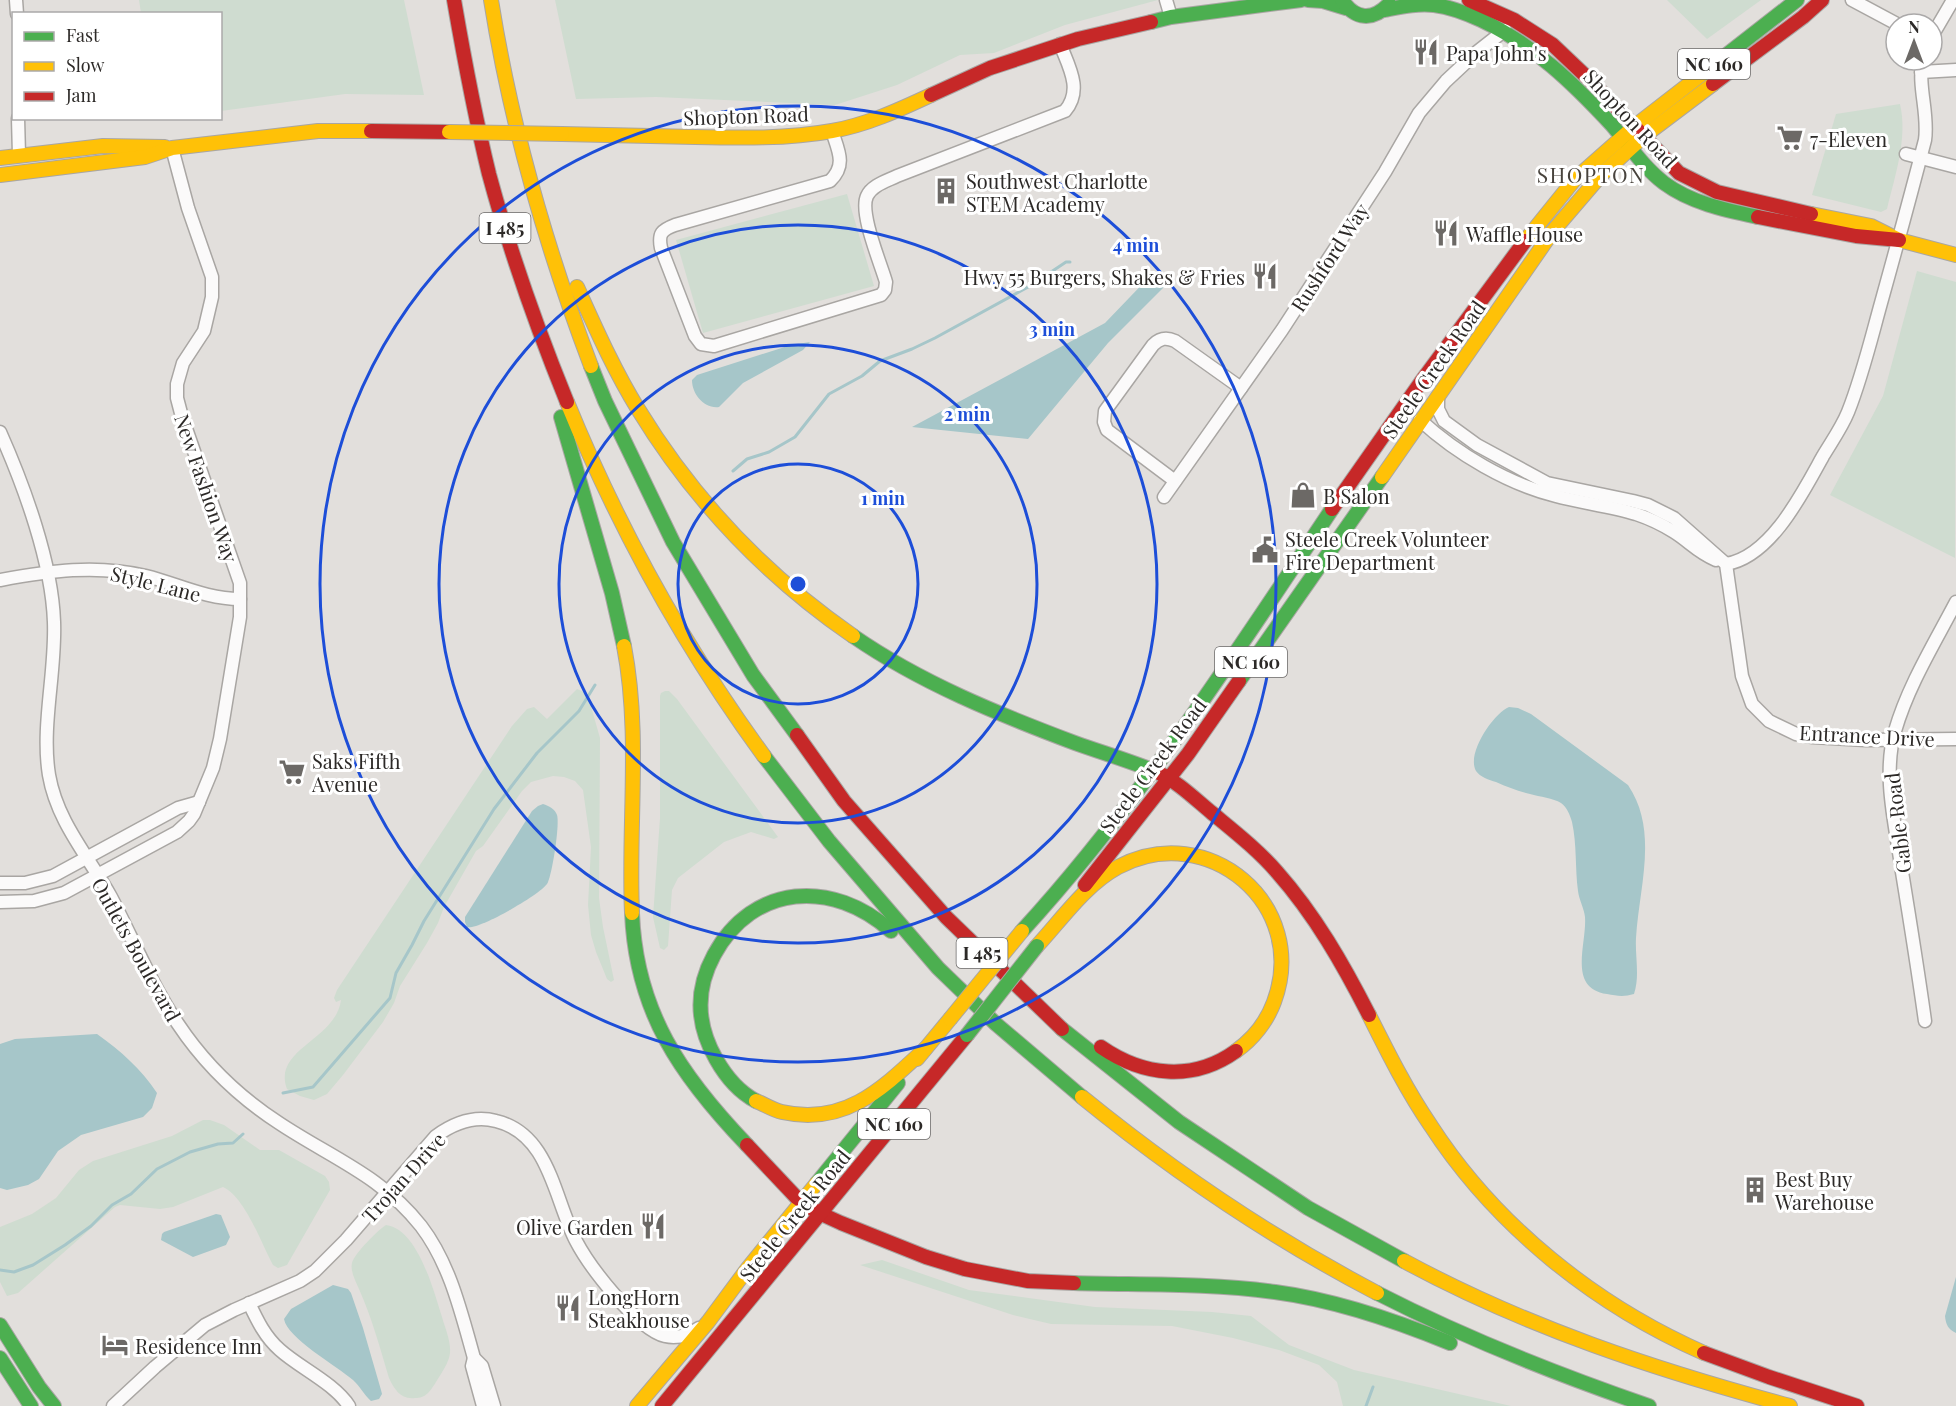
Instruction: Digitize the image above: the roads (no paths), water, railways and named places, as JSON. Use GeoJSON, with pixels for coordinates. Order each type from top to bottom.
{"type":"FeatureCollection","features":[{"type":"Feature","properties":{"kind":"main road","name":"I 485"},"geometry":{"type":"LineString","coordinates":[[454,0],[466,68],[498,205],[531,308],[563,393],[644,567],[703,667],[749,736],[838,854],[947,978],[1017,1043],[1112,1122],[1176,1170],[1301,1251],[1411,1310],[1552,1372],[1648,1406]]}},
{"type":"Feature","properties":{"kind":"main road","name":"I 485"},"geometry":{"type":"LineString","coordinates":[[491,0],[497,45],[514,123],[565,294],[604,399],[666,529],[734,648],[781,717],[868,831],[954,927],[1067,1034],[1134,1089],[1226,1156],[1302,1205],[1445,1283],[1522,1318],[1609,1352],[1692,1380],[1790,1406]]}},
{"type":"Feature","properties":{"kind":"main road","name":"Shopton Road"},"geometry":{"type":"LineString","coordinates":[[0,158],[110,145],[172,148],[318,131],[744,138],[796,136],[832,131],[857,124],[900,109],[990,68],[1060,44],[1171,17],[1301,0]]}},
{"type":"Feature","properties":{"kind":"main road"},"geometry":{"type":"LineString","coordinates":[[1308,0],[1344,4]]}},
{"type":"Feature","properties":{"kind":"main road","name":"Shopton Road"},"geometry":{"type":"LineString","coordinates":[[1469,0],[1514,20],[1553,45],[1569,58],[1679,173],[1700,185],[1717,192],[1765,204],[1871,226],[1899,240],[1956,255]]}},
{"type":"Feature","properties":{"kind":"main road","name":"Steele Creek Road"},"geometry":{"type":"LineString","coordinates":[[637,1406],[708,1322],[748,1268],[925,1049],[1022,931],[1064,885],[1217,681],[1401,411],[1533,230],[1575,179],[1626,143],[1797,0]]}},
{"type":"Feature","properties":{"kind":"main road","name":"Steele Creek Road"},"geometry":{"type":"LineString","coordinates":[[1639,131],[1803,17],[1822,0]]}},
{"type":"Feature","properties":{"kind":"main road","name":"Shopton Road"},"geometry":{"type":"LineString","coordinates":[[1344,4],[1357,15],[1366,17],[1379,14],[1388,5],[1433,5],[1467,14],[1505,30],[1542,55],[1562,72],[1666,184],[1686,196],[1736,212],[1868,239],[1899,240]]}},
{"type":"Feature","properties":{"kind":"main road"},"geometry":{"type":"LineString","coordinates":[[497,45],[563,254],[601,343],[658,441],[686,480],[733,535],[794,592],[840,628],[902,667],[934,684],[1058,736],[1170,778],[1265,858],[1299,896],[1327,936],[1409,1092],[1433,1129],[1486,1196],[1552,1260],[1611,1303],[1683,1344],[1736,1365],[1857,1406]]}},
{"type":"Feature","properties":{"kind":"main road","name":"Steele Creek Road"},"geometry":{"type":"LineString","coordinates":[[662,1406],[967,1035],[1170,778],[1553,231],[1626,143]]}},
{"type":"Feature","properties":{"kind":"main road","name":"Shopton Road"},"geometry":{"type":"LineString","coordinates":[[0,175],[145,157],[172,148]]}},
{"type":"Feature","properties":{"kind":"main road"},"geometry":{"type":"LineString","coordinates":[[0,165],[18,160],[19,155]]}},
{"type":"Feature","properties":{"kind":"main road"},"geometry":{"type":"LineString","coordinates":[[1420,420],[1418,411],[1421,402],[1445,367],[1488,291]]}},
{"type":"Feature","properties":{"kind":"main road"},"geometry":{"type":"LineString","coordinates":[[531,308],[607,575],[624,646],[629,677],[633,747],[632,918],[637,961],[643,982],[659,1029],[671,1054],[688,1079],[709,1106],[801,1202],[820,1213],[920,1256],[970,1271],[1029,1281],[1218,1287],[1284,1294],[1364,1312],[1466,1350],[1648,1406]]}},
{"type":"Feature","properties":{"kind":"main road"},"geometry":{"type":"LineString","coordinates":[[1332,546],[1377,463],[1405,423],[1406,416],[1401,411]]}},
{"type":"Feature","properties":{"kind":"main road"},"geometry":{"type":"LineString","coordinates":[[954,927],[1109,1053],[1131,1065],[1159,1072],[1186,1072],[1211,1066],[1246,1045],[1270,1014],[1280,987],[1282,951],[1276,923],[1262,900],[1234,872],[1223,865],[1182,853],[1152,855],[1119,866],[1091,888],[1037,945]]}},
{"type":"Feature","properties":{"kind":"main road"},"geometry":{"type":"LineString","coordinates":[[925,1049],[881,1090],[852,1107],[837,1112],[803,1116],[773,1109],[758,1103],[734,1085],[722,1072],[705,1043],[699,1012],[704,974],[718,943],[729,930],[752,911],[783,899],[814,896],[840,899],[870,912],[947,978]]}},
{"type":"Feature","properties":{"kind":"main road"},"geometry":{"type":"LineString","coordinates":[[0,1325],[39,1387],[54,1406]]}},
{"type":"Feature","properties":{"kind":"main road"},"geometry":{"type":"LineString","coordinates":[[0,1358],[31,1406]]}},
{"type":"Feature","properties":{"kind":"street"},"geometry":{"type":"LineString","coordinates":[[1166,0],[1171,17]]}},
{"type":"Feature","properties":{"kind":"street"},"geometry":{"type":"LineString","coordinates":[[1852,0],[1884,17]]}},
{"type":"Feature","properties":{"kind":"street"},"geometry":{"type":"LineString","coordinates":[[1944,15],[1953,0]]}},
{"type":"Feature","properties":{"kind":"street","name":"Rushford Way"},"geometry":{"type":"LineString","coordinates":[[1164,496],[1282,330],[1384,172],[1419,113],[1446,81],[1505,30]]}},
{"type":"Feature","properties":{"kind":"street"},"geometry":{"type":"LineString","coordinates":[[832,131],[840,169],[830,181],[675,225],[666,228],[662,233],[659,239],[661,248],[694,336],[701,344],[714,346],[881,295],[885,290],[886,282],[865,210],[867,195],[873,188],[897,176],[1065,111],[1070,105],[1074,89],[1060,44]]}},
{"type":"Feature","properties":{"kind":"street"},"geometry":{"type":"LineString","coordinates":[[1420,420],[1436,435],[1514,483],[1556,496],[1637,514],[1674,532],[1705,555],[1726,564],[1754,552],[1779,525],[1801,495],[1847,415],[1899,240],[1927,128],[1922,72]]}},
{"type":"Feature","properties":{"kind":"street"},"geometry":{"type":"LineString","coordinates":[[18,120],[19,155]]}},
{"type":"Feature","properties":{"kind":"street","name":"New Fashion Way"},"geometry":{"type":"LineString","coordinates":[[0,902],[34,901],[76,888],[177,832],[189,821],[199,802],[210,776],[220,739],[240,617],[240,583],[177,398],[177,384],[183,363],[204,331],[212,297],[212,278],[188,208],[172,148]]}},
{"type":"Feature","properties":{"kind":"street"},"geometry":{"type":"LineString","coordinates":[[1906,154],[1956,167]]}},
{"type":"Feature","properties":{"kind":"street"},"geometry":{"type":"LineString","coordinates":[[1175,481],[1107,430],[1104,422],[1106,411],[1153,345],[1162,338],[1175,341],[1241,388]]}},
{"type":"Feature","properties":{"kind":"street"},"geometry":{"type":"LineString","coordinates":[[1438,395],[1438,409],[1444,421],[1486,450],[1546,483],[1632,501],[1665,514],[1686,527],[1726,564]]}},
{"type":"Feature","properties":{"kind":"street","name":"Outlets Boulevard"},"geometry":{"type":"LineString","coordinates":[[0,432],[29,504],[47,571],[54,620],[52,686],[47,733],[50,777],[60,812],[98,876],[165,1004],[214,1070],[263,1112],[356,1168],[388,1191],[422,1228],[442,1260],[454,1288],[474,1358],[482,1366],[494,1406]]}},
{"type":"Feature","properties":{"kind":"street","name":"Entrance Drive"},"geometry":{"type":"LineString","coordinates":[[1726,564],[1742,676],[1752,704],[1769,721],[1797,734],[1834,738],[1956,739]]}},
{"type":"Feature","properties":{"kind":"street","name":"Style Lane"},"geometry":{"type":"LineString","coordinates":[[0,580],[47,571],[97,569],[123,571],[215,597],[240,599]]}},
{"type":"Feature","properties":{"kind":"street","name":"Gable Road"},"geometry":{"type":"LineString","coordinates":[[1925,1021],[1891,789],[1891,751],[1910,693],[1956,602]]}},
{"type":"Feature","properties":{"kind":"street"},"geometry":{"type":"LineString","coordinates":[[0,883],[16,884],[52,876],[178,808],[199,802]]}},
{"type":"Feature","properties":{"kind":"street","name":"Trojan Drive"},"geometry":{"type":"LineString","coordinates":[[113,1406],[205,1325],[300,1281],[315,1271],[333,1255],[432,1140],[452,1125],[478,1119],[502,1123],[522,1133],[537,1149],[575,1239],[614,1294],[640,1320],[668,1337],[691,1333],[708,1322]]}},
{"type":"Feature","properties":{"kind":"street"},"geometry":{"type":"LineString","coordinates":[[249,1303],[265,1334],[280,1350],[339,1394],[349,1406]]}},
{"type":"Feature","properties":{"kind":"street","name":"Outlets Boulevard"},"geometry":{"type":"LineString","coordinates":[[474,1358],[472,1366],[483,1406]]}},
{"type":"Feature","properties":{"kind":"water"},"geometry":{"type":"Polygon","coordinates":[[[1154,272],[1168,283],[1108,343],[1028,439],[912,427],[1105,323],[1154,272]]]}},
{"type":"Feature","properties":{"kind":"water"},"geometry":{"type":"Polygon","coordinates":[[[810,342],[803,350],[743,383],[719,407],[708,406],[700,400],[694,390],[692,380],[697,375],[791,345],[810,342]]]}},
{"type":"Feature","properties":{"kind":"water"},"geometry":{"type":"Polygon","coordinates":[[[1509,707],[1531,714],[1628,785],[1637,803],[1643,821],[1645,860],[1636,938],[1637,973],[1634,994],[1617,996],[1595,990],[1587,983],[1583,974],[1585,917],[1578,891],[1574,830],[1567,809],[1558,801],[1508,787],[1485,778],[1476,771],[1475,754],[1483,734],[1496,717],[1509,707]]]}},
{"type":"Feature","properties":{"kind":"water"},"geometry":{"type":"Polygon","coordinates":[[[543,804],[555,811],[558,820],[553,861],[547,884],[509,911],[483,923],[467,927],[465,917],[532,811],[543,804]]]}},
{"type":"Feature","properties":{"kind":"water"},"geometry":{"type":"Polygon","coordinates":[[[97,1034],[130,1061],[151,1084],[157,1093],[152,1108],[143,1117],[81,1135],[58,1151],[39,1179],[28,1185],[7,1190],[0,1188],[0,1044],[15,1039],[97,1034]]]}},
{"type":"Feature","properties":{"kind":"water"},"geometry":{"type":"Polygon","coordinates":[[[216,1214],[221,1215],[230,1237],[226,1245],[193,1257],[161,1240],[164,1232],[216,1214]]]}},
{"type":"Feature","properties":{"kind":"water"},"geometry":{"type":"Polygon","coordinates":[[[1956,1277],[1956,1333],[1948,1326],[1945,1316],[1956,1277]]]}},
{"type":"Feature","properties":{"kind":"water"},"geometry":{"type":"Polygon","coordinates":[[[333,1285],[348,1289],[351,1293],[381,1390],[382,1394],[379,1399],[371,1401],[353,1380],[303,1343],[287,1327],[284,1319],[291,1309],[333,1285]]]}},
{"type":"Feature","properties":{"kind":"waterway"},"geometry":{"type":"LineString","coordinates":[[733,471],[747,459],[769,452],[795,437],[829,394],[862,376],[880,361],[935,338],[1030,286],[1066,262],[1070,262]]}},
{"type":"Feature","properties":{"kind":"waterway"},"geometry":{"type":"LineString","coordinates":[[283,1093],[313,1087],[390,998],[396,973],[424,921],[494,809],[537,753],[579,711],[595,685]]}},
{"type":"Feature","properties":{"kind":"waterway"},"geometry":{"type":"LineString","coordinates":[[0,1270],[14,1272],[33,1265],[91,1226],[112,1205],[131,1194],[157,1169],[190,1152],[218,1144],[233,1143],[243,1134]]}},
{"type":"Feature","properties":{"kind":"waterway"},"geometry":{"type":"LineString","coordinates":[[1366,1406],[1373,1387]]}},
{"type":"Feature","properties":{"kind":"place","name":"Papa John's"},"geometry":{"type":"Point","coordinates":[1426,52]}},
{"type":"Feature","properties":{"kind":"place","name":"7-Eleven"},"geometry":{"type":"Point","coordinates":[1790,138]}},
{"type":"Feature","properties":{"kind":"place","name":"Southwest Charlotte STEM Academy"},"geometry":{"type":"Point","coordinates":[946,191]}},
{"type":"Feature","properties":{"kind":"place","name":"Waffle House"},"geometry":{"type":"Point","coordinates":[1446,233]}},
{"type":"Feature","properties":{"kind":"place","name":"Hwy 55 Burgers, Shakes & Fries"},"geometry":{"type":"Point","coordinates":[1265,276]}},
{"type":"Feature","properties":{"kind":"place","name":"B Salon"},"geometry":{"type":"Point","coordinates":[1303,495]}},
{"type":"Feature","properties":{"kind":"place","name":"Steele Creek Volunteer Fire Department"},"geometry":{"type":"Point","coordinates":[1265,550]}},
{"type":"Feature","properties":{"kind":"place","name":"Saks Fifth Avenue"},"geometry":{"type":"Point","coordinates":[292,772]}},
{"type":"Feature","properties":{"kind":"place","name":"Best Buy Warehouse"},"geometry":{"type":"Point","coordinates":[1755,1190]}},
{"type":"Feature","properties":{"kind":"place","name":"Olive Garden"},"geometry":{"type":"Point","coordinates":[653,1226]}},
{"type":"Feature","properties":{"kind":"place","name":"LongHorn Steakhouse"},"geometry":{"type":"Point","coordinates":[568,1308]}},
{"type":"Feature","properties":{"kind":"place","name":"Residence Inn"},"geometry":{"type":"Point","coordinates":[115,1345]}},
{"type":"Feature","properties":{"kind":"district","name":"SHOPTON"},"geometry":{"type":"Point","coordinates":[1591,174]}}]}
